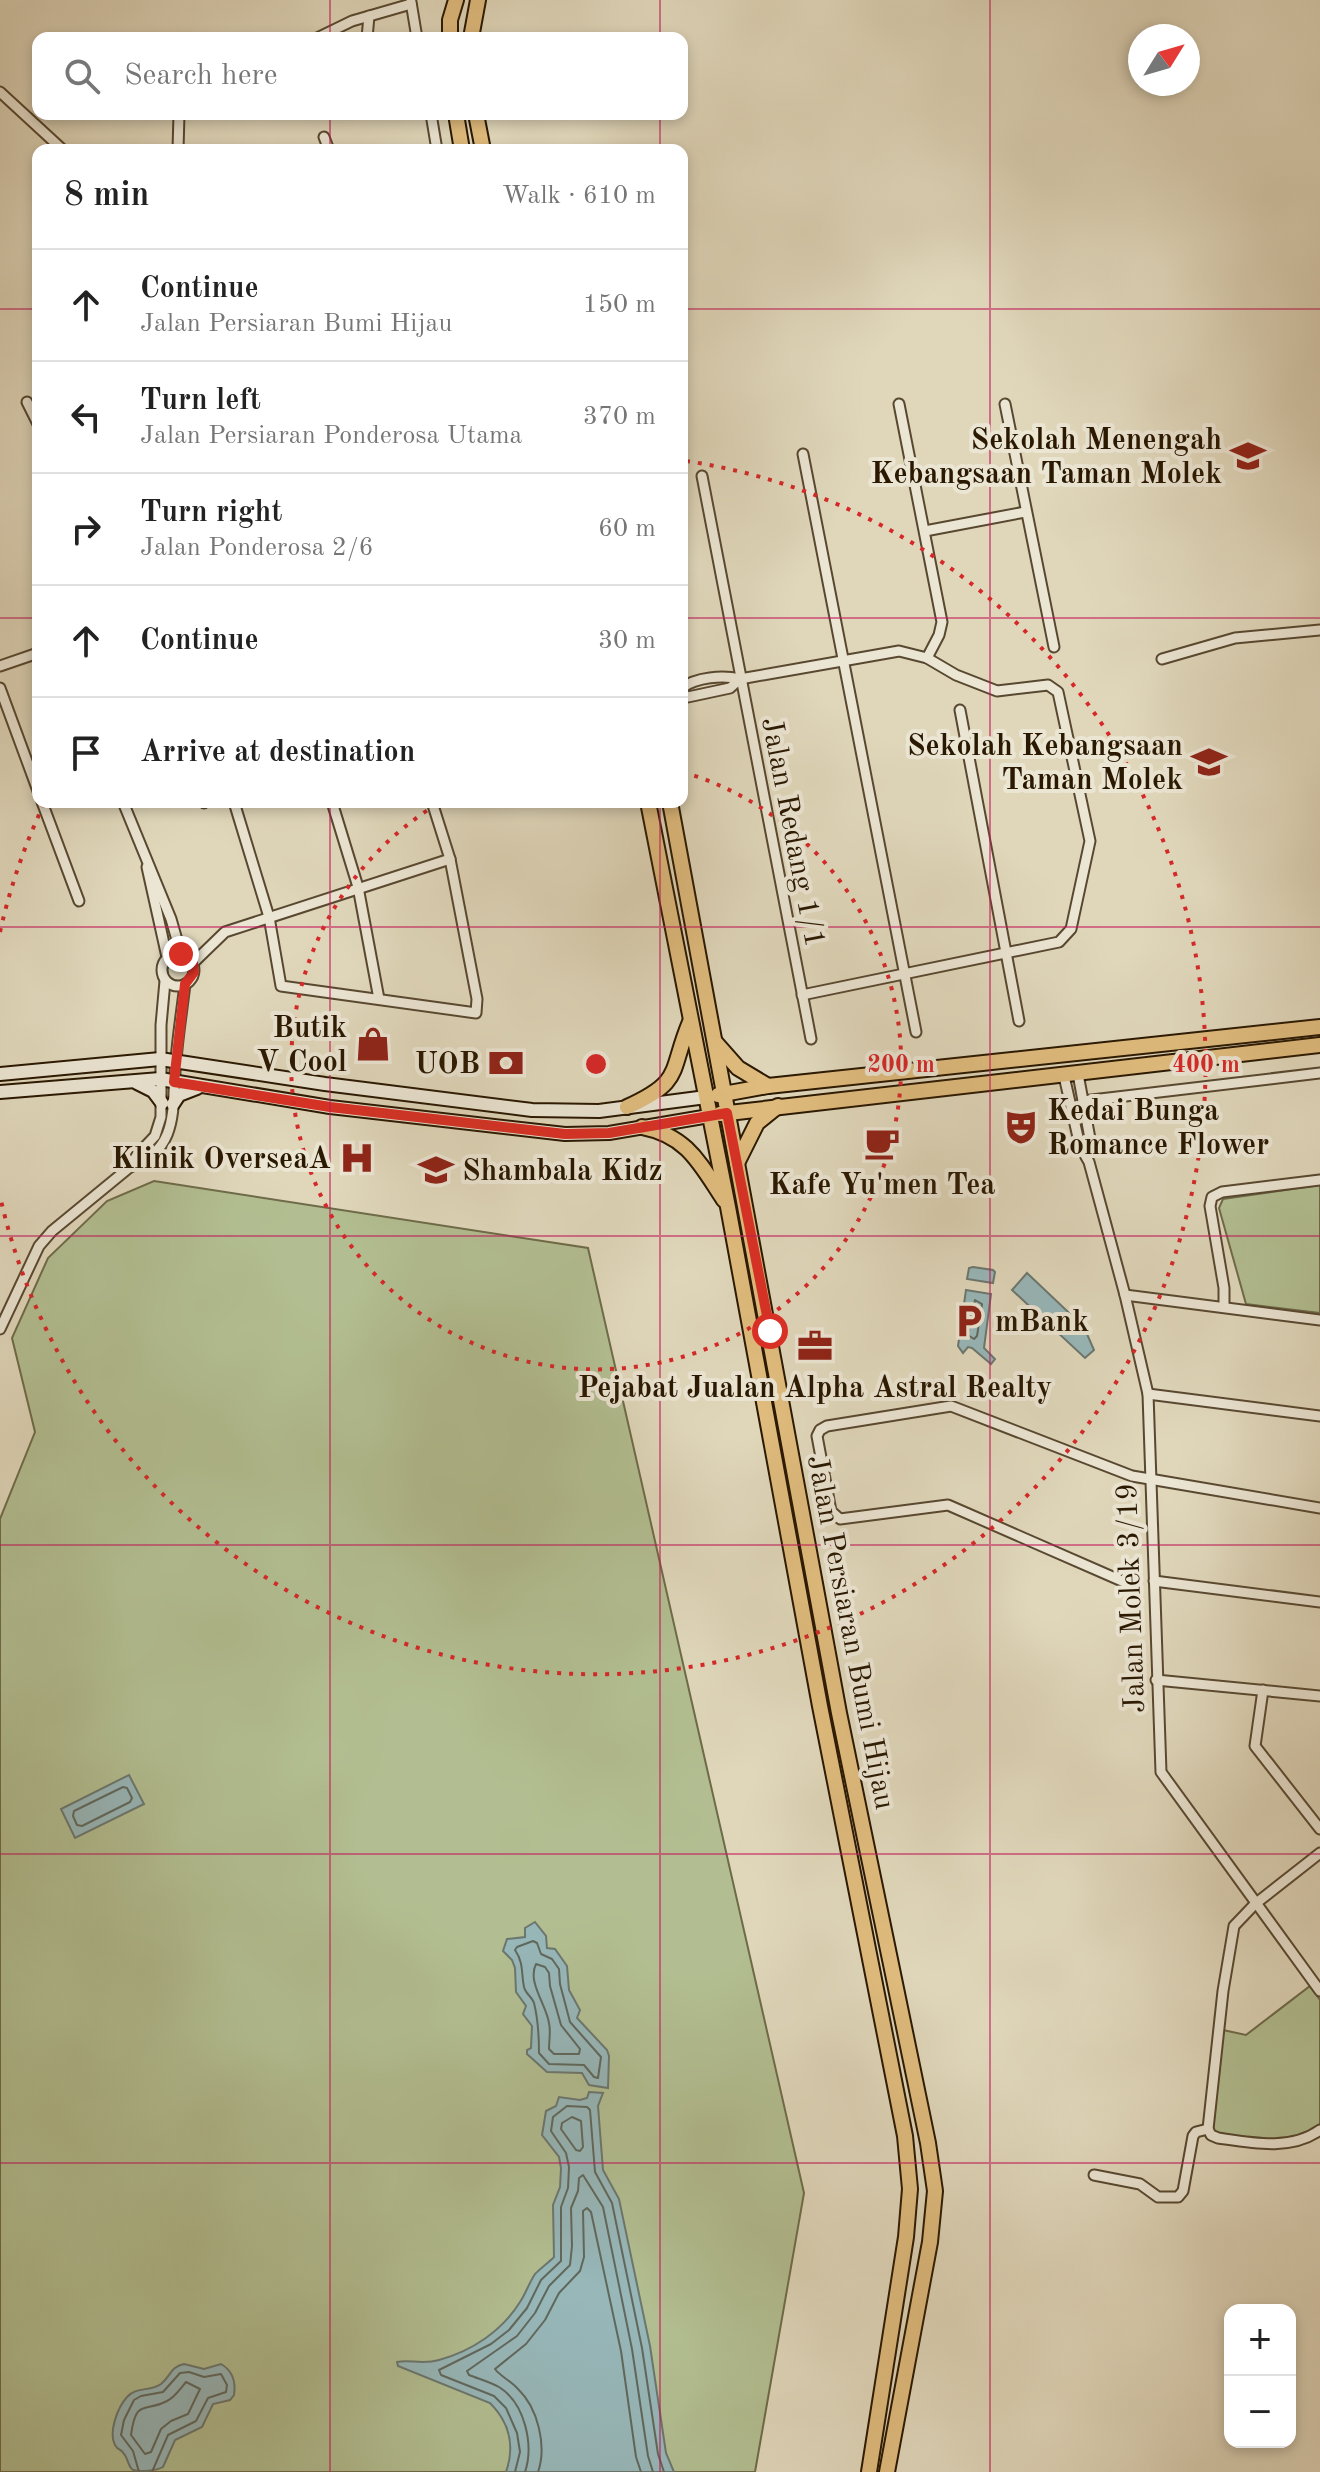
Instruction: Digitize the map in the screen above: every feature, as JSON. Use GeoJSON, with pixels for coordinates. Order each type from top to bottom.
{"type":"FeatureCollection","features":[{"type":"Feature","properties":{"kind":"main road"},"geometry":{"type":"LineString","coordinates":[[450,32],[456,0]]}},
{"type":"Feature","properties":{"kind":"main road"},"geometry":{"type":"LineString","coordinates":[[472,32],[478,0]]}},
{"type":"Feature","properties":{"kind":"main road"},"geometry":{"type":"LineString","coordinates":[[457,120],[461,144]]}},
{"type":"Feature","properties":{"kind":"main road"},"geometry":{"type":"LineString","coordinates":[[477,120],[482,144]]}},
{"type":"Feature","properties":{"kind":"main road","name":"Jalan Persiaran Bumi Hijau"},"geometry":{"type":"LineString","coordinates":[[649,808],[905,2136],[909,2175],[906,2237],[869,2472]]}},
{"type":"Feature","properties":{"kind":"main road","name":"Jalan Persiaran Bumi Hijau"},"geometry":{"type":"LineString","coordinates":[[671,808],[839,1713],[928,2143],[935,2191],[930,2242],[887,2472]]}},
{"type":"Feature","properties":{"kind":"main road"},"geometry":{"type":"LineString","coordinates":[[627,1107],[660,1091],[670,1079],[677,1069],[690,1022]]}},
{"type":"Feature","properties":{"kind":"main road"},"geometry":{"type":"LineString","coordinates":[[0,1074],[160,1059],[325,1084],[532,1110],[577,1112],[706,1097],[768,1086],[1320,1027]]}},
{"type":"Feature","properties":{"kind":"main road"},"geometry":{"type":"LineString","coordinates":[[712,1039],[738,1068],[768,1086]]}},
{"type":"Feature","properties":{"kind":"main road"},"geometry":{"type":"LineString","coordinates":[[0,1092],[160,1079],[330,1107],[529,1132],[609,1133],[778,1106],[1320,1045]]}},
{"type":"Feature","properties":{"kind":"main road"},"geometry":{"type":"LineString","coordinates":[[130,1081],[149,1088],[168,1104],[179,1095],[200,1087]]}},
{"type":"Feature","properties":{"kind":"main road"},"geometry":{"type":"LineString","coordinates":[[737,1165],[757,1123],[778,1106]]}},
{"type":"Feature","properties":{"kind":"main road"},"geometry":{"type":"LineString","coordinates":[[642,1127],[661,1131],[682,1143],[728,1207]]}},
{"type":"Feature","properties":{"kind":"main road"},"geometry":{"type":"LineString","coordinates":[[779,1484],[798,1482]]}},
{"type":"Feature","properties":{"kind":"main road"},"geometry":{"type":"LineString","coordinates":[[802,1606],[813,1599],[819,1606]]}},
{"type":"Feature","properties":{"kind":"street"},"geometry":{"type":"LineString","coordinates":[[331,32],[411,2],[416,32]]}},
{"type":"Feature","properties":{"kind":"street"},"geometry":{"type":"LineString","coordinates":[[368,32],[369,16]]}},
{"type":"Feature","properties":{"kind":"street"},"geometry":{"type":"LineString","coordinates":[[0,92],[56,144]]}},
{"type":"Feature","properties":{"kind":"street"},"geometry":{"type":"LineString","coordinates":[[178,144],[179,120]]}},
{"type":"Feature","properties":{"kind":"street"},"geometry":{"type":"LineString","coordinates":[[432,120],[436,144]]}},
{"type":"Feature","properties":{"kind":"street"},"geometry":{"type":"LineString","coordinates":[[324,137],[327,144]]}},
{"type":"Feature","properties":{"kind":"street"},"geometry":{"type":"LineString","coordinates":[[27,402],[32,412]]}},
{"type":"Feature","properties":{"kind":"street"},"geometry":{"type":"LineString","coordinates":[[688,697],[730,688],[740,679],[893,651],[927,658],[942,622],[899,404]]}},
{"type":"Feature","properties":{"kind":"street"},"geometry":{"type":"LineString","coordinates":[[1005,404],[1054,647]]}},
{"type":"Feature","properties":{"kind":"street"},"geometry":{"type":"LineString","coordinates":[[803,454],[916,1032]]}},
{"type":"Feature","properties":{"kind":"street","name":"Jalan Redang 1/1"},"geometry":{"type":"LineString","coordinates":[[702,476],[811,1039]]}},
{"type":"Feature","properties":{"kind":"street"},"geometry":{"type":"LineString","coordinates":[[925,531],[1025,512]]}},
{"type":"Feature","properties":{"kind":"street"},"geometry":{"type":"LineString","coordinates":[[1162,659],[1251,635],[1320,630]]}},
{"type":"Feature","properties":{"kind":"street"},"geometry":{"type":"LineString","coordinates":[[0,666],[32,655]]}},
{"type":"Feature","properties":{"kind":"street","name":"Jalan Redang 1/1"},"geometry":{"type":"LineString","coordinates":[[802,995],[1059,942],[1065,938],[1074,920],[1090,841],[1060,697],[1055,688],[1048,685],[997,691],[967,680],[927,658]]}},
{"type":"Feature","properties":{"kind":"street"},"geometry":{"type":"LineString","coordinates":[[0,688],[32,775]]}},
{"type":"Feature","properties":{"kind":"street"},"geometry":{"type":"LineString","coordinates":[[960,710],[1019,1021]]}},
{"type":"Feature","properties":{"kind":"street"},"geometry":{"type":"LineString","coordinates":[[44,808],[79,901]]}},
{"type":"Feature","properties":{"kind":"street"},"geometry":{"type":"LineString","coordinates":[[125,808],[167,909],[181,954],[193,963],[194,972],[185,984],[174,1082],[168,1104]]}},
{"type":"Feature","properties":{"kind":"street"},"geometry":{"type":"LineString","coordinates":[[236,808],[269,917],[281,986],[476,1013],[477,999],[450,859],[434,808]]}},
{"type":"Feature","properties":{"kind":"street"},"geometry":{"type":"LineString","coordinates":[[334,808],[358,887],[379,999]]}},
{"type":"Feature","properties":{"kind":"street"},"geometry":{"type":"LineString","coordinates":[[193,963],[225,932],[450,859]]}},
{"type":"Feature","properties":{"kind":"street"},"geometry":{"type":"LineString","coordinates":[[0,1329],[39,1246],[52,1231],[130,1167],[146,1161],[166,1138],[173,1119],[160,1079],[165,981],[161,970],[167,957],[155,912],[147,860]]}},
{"type":"Feature","properties":{"kind":"street"},"geometry":{"type":"LineString","coordinates":[[155,912],[167,909]]}},
{"type":"Feature","properties":{"kind":"street"},"geometry":{"type":"LineString","coordinates":[[160,933],[174,930]]}},
{"type":"Feature","properties":{"kind":"street"},"geometry":{"type":"LineString","coordinates":[[167,957],[181,954]]}},
{"type":"Feature","properties":{"kind":"street"},"geometry":{"type":"LineString","coordinates":[[165,981],[176,986],[185,984]]}},
{"type":"Feature","properties":{"kind":"street"},"geometry":{"type":"LineString","coordinates":[[161,1025],[180,1028]]}},
{"type":"Feature","properties":{"kind":"street"},"geometry":{"type":"LineString","coordinates":[[1083,1101],[1320,1073]]}},
{"type":"Feature","properties":{"kind":"street","name":"Jalan Molek 3/19"},"geometry":{"type":"LineString","coordinates":[[1071,1075],[1083,1101],[1091,1144],[1087,1158]]}},
{"type":"Feature","properties":{"kind":"street","name":"Jalan Molek 3/19"},"geometry":{"type":"LineString","coordinates":[[1071,1075],[1080,1146],[1087,1158],[1125,1295],[1148,1394],[1161,1772],[1320,1991]]}},
{"type":"Feature","properties":{"kind":"street"},"geometry":{"type":"LineString","coordinates":[[1224,1307],[1224,1288],[1210,1206],[1212,1197],[1222,1192],[1320,1180]]}},
{"type":"Feature","properties":{"kind":"street"},"geometry":{"type":"LineString","coordinates":[[1125,1295],[1320,1320]]}},
{"type":"Feature","properties":{"kind":"street"},"geometry":{"type":"LineString","coordinates":[[1148,1394],[1320,1416]]}},
{"type":"Feature","properties":{"kind":"street"},"geometry":{"type":"LineString","coordinates":[[1131,1585],[948,1505],[840,1519],[831,1511],[817,1436],[827,1426],[951,1406],[1149,1481],[1320,1508]]}},
{"type":"Feature","properties":{"kind":"street"},"geometry":{"type":"LineString","coordinates":[[1154,1581],[1320,1602]]}},
{"type":"Feature","properties":{"kind":"street"},"geometry":{"type":"LineString","coordinates":[[1156,1680],[1320,1696]]}},
{"type":"Feature","properties":{"kind":"street"},"geometry":{"type":"LineString","coordinates":[[1263,1690],[1255,1746],[1320,1829]]}},
{"type":"Feature","properties":{"kind":"street"},"geometry":{"type":"LineString","coordinates":[[1320,1853],[1238,1919],[1229,1946],[1208,2129],[1211,2135],[1218,2138],[1273,2144],[1304,2140],[1320,2130]]}},
{"type":"Feature","properties":{"kind":"street"},"geometry":{"type":"LineString","coordinates":[[1094,2175],[1140,2184],[1158,2197],[1178,2197],[1183,2191],[1193,2136],[1208,2129]]}},
{"type":"Feature","properties":{"kind":"green space"},"geometry":{"type":"Polygon","coordinates":[[[154,1181],[588,1248],[804,2193],[755,2472],[0,2472],[0,1519],[35,1432],[12,1338],[48,1258],[107,1201],[154,1181]]]}},
{"type":"Feature","properties":{"kind":"green space"},"geometry":{"type":"Polygon","coordinates":[[[1320,1185],[1320,1313],[1246,1304],[1219,1208],[1223,1199],[1320,1185]]]}},
{"type":"Feature","properties":{"kind":"green space"},"geometry":{"type":"Polygon","coordinates":[[[1310,1986],[1320,2000],[1320,2124],[1302,2135],[1283,2140],[1238,2138],[1213,2130],[1223,2030],[1246,2035],[1310,1986]]]}},
{"type":"Feature","properties":{"kind":"water"},"geometry":{"type":"Polygon","coordinates":[[[969,1268],[993,1270],[993,1283],[967,1279],[969,1268]]]}},
{"type":"Feature","properties":{"kind":"water"},"geometry":{"type":"Polygon","coordinates":[[[1027,1273],[1084,1327],[1094,1350],[1085,1358],[1012,1290],[1027,1273]]]}},
{"type":"Feature","properties":{"kind":"water"},"geometry":{"type":"Polygon","coordinates":[[[966,1290],[991,1294],[984,1348],[995,1359],[991,1364],[972,1348],[968,1347],[963,1353],[958,1346],[966,1290]]]}},
{"type":"Feature","properties":{"kind":"water"},"geometry":{"type":"Polygon","coordinates":[[[129,1775],[144,1804],[75,1838],[61,1809],[129,1775]]]}},
{"type":"Feature","properties":{"kind":"water"},"geometry":{"type":"Polygon","coordinates":[[[535,1922],[546,1936],[547,1948],[555,1949],[567,1966],[569,1990],[580,2010],[577,2018],[607,2050],[608,2088],[589,2085],[582,2073],[547,2072],[527,2054],[531,2048],[532,2026],[523,2014],[526,2006],[516,1992],[512,1960],[503,1951],[507,1939],[525,1937],[525,1928],[535,1922]]]}},
{"type":"Feature","properties":{"kind":"water"},"geometry":{"type":"Polygon","coordinates":[[[589,2092],[603,2093],[598,2106],[603,2170],[619,2199],[650,2346],[666,2453],[674,2472],[506,2472],[510,2453],[509,2435],[490,2403],[398,2366],[397,2362],[439,2360],[485,2338],[513,2312],[535,2274],[554,2257],[553,2205],[560,2187],[561,2168],[559,2157],[542,2135],[546,2111],[556,2106],[559,2097],[580,2100],[587,2098],[589,2092]]]}},
{"type":"Feature","properties":{"kind":"water"},"geometry":{"type":"Polygon","coordinates":[[[184,2364],[204,2369],[221,2364],[233,2377],[234,2395],[230,2400],[213,2404],[202,2427],[175,2440],[163,2467],[148,2471],[133,2470],[113,2440],[113,2427],[120,2407],[131,2394],[157,2386],[176,2367],[184,2364]]]}},
{"type":"Feature","properties":{"kind":"place","name":"Sekolah Menengah Kebangsaan Taman Molek"},"geometry":{"type":"Point","coordinates":[1248,456]}},
{"type":"Feature","properties":{"kind":"place","name":"Sekolah Kebangsaan Taman Molek"},"geometry":{"type":"Point","coordinates":[1209,762]}},
{"type":"Feature","properties":{"kind":"place","name":"Butik V Cool"},"geometry":{"type":"Point","coordinates":[373,1044]}},
{"type":"Feature","properties":{"kind":"place","name":"UOB"},"geometry":{"type":"Point","coordinates":[506,1063]}},
{"type":"Feature","properties":{"kind":"place","name":"Kedai Bunga Romance Flower"},"geometry":{"type":"Point","coordinates":[1021,1127]}},
{"type":"Feature","properties":{"kind":"place","name":"Kafe Yu'men Tea"},"geometry":{"type":"Point","coordinates":[882,1143]}},
{"type":"Feature","properties":{"kind":"place","name":"Klinik OverseaA"},"geometry":{"type":"Point","coordinates":[357,1158]}},
{"type":"Feature","properties":{"kind":"place","name":"Shambala Kidz"},"geometry":{"type":"Point","coordinates":[436,1170]}},
{"type":"Feature","properties":{"kind":"place","name":"mBank"},"geometry":{"type":"Point","coordinates":[969,1321]}},
{"type":"Feature","properties":{"kind":"place","name":"Pejabat Jualan Alpha Astral Realty"},"geometry":{"type":"Point","coordinates":[815,1346]}},
{"type":"Feature","properties":{"kind":"route"},"geometry":{"type":"LineString","coordinates":[[181,954],[193,963],[194,972],[185,984],[174,1082],[330,1107],[529,1132],[609,1133],[727,1113],[770,1331]]}}]}
